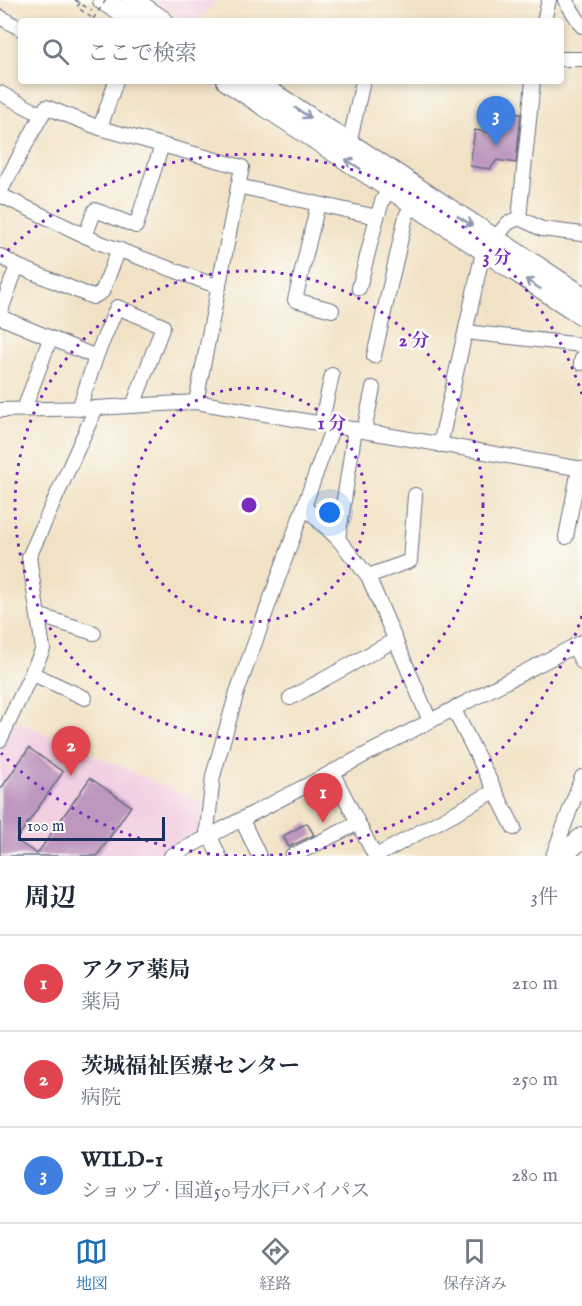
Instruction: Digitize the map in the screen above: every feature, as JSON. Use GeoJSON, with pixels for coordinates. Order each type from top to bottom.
{"type":"FeatureCollection","features":[{"type":"Feature","properties":{"kind":"highway"},"geometry":{"type":"LineString","coordinates":[[101,4],[153,18]]}},
{"type":"Feature","properties":{"kind":"highway"},"geometry":{"type":"LineString","coordinates":[[231,84],[412,204],[582,296]]}},
{"type":"Feature","properties":{"kind":"highway"},"geometry":{"type":"LineString","coordinates":[[259,84],[350,144],[582,315]]}},
{"type":"Feature","properties":{"kind":"highway"},"geometry":{"type":"LineString","coordinates":[[561,856],[582,838]]}},
{"type":"Feature","properties":{"kind":"street"},"geometry":{"type":"LineString","coordinates":[[545,18],[549,0]]}},
{"type":"Feature","properties":{"kind":"street"},"geometry":{"type":"LineString","coordinates":[[565,0],[582,26]]}},
{"type":"Feature","properties":{"kind":"street"},"geometry":{"type":"LineString","coordinates":[[0,17],[18,27]]}},
{"type":"Feature","properties":{"kind":"street"},"geometry":{"type":"LineString","coordinates":[[564,59],[582,59]]}},
{"type":"Feature","properties":{"kind":"street"},"geometry":{"type":"LineString","coordinates":[[100,128],[115,84]]}},
{"type":"Feature","properties":{"kind":"street"},"geometry":{"type":"LineString","coordinates":[[350,144],[362,84]]}},
{"type":"Feature","properties":{"kind":"street"},"geometry":{"type":"LineString","coordinates":[[519,218],[533,84]]}},
{"type":"Feature","properties":{"kind":"street"},"geometry":{"type":"LineString","coordinates":[[0,93],[42,115]]}},
{"type":"Feature","properties":{"kind":"street"},"geometry":{"type":"LineString","coordinates":[[196,402],[219,287],[242,167],[100,128],[46,107],[0,194],[85,236],[219,287]]}},
{"type":"Feature","properties":{"kind":"street"},"geometry":{"type":"LineString","coordinates":[[85,236],[95,210],[136,226],[162,145]]}},
{"type":"Feature","properties":{"kind":"street"},"geometry":{"type":"LineString","coordinates":[[238,186],[377,217]]}},
{"type":"Feature","properties":{"kind":"street"},"geometry":{"type":"LineString","coordinates":[[360,288],[377,217],[383,199],[390,189]]}},
{"type":"Feature","properties":{"kind":"street"},"geometry":{"type":"LineString","coordinates":[[318,204],[295,300],[332,310]]}},
{"type":"Feature","properties":{"kind":"street"},"geometry":{"type":"LineString","coordinates":[[374,356],[406,216],[412,204]]}},
{"type":"Feature","properties":{"kind":"street"},"geometry":{"type":"LineString","coordinates":[[519,218],[542,229],[582,234]]}},
{"type":"Feature","properties":{"kind":"street"},"geometry":{"type":"LineString","coordinates":[[440,445],[488,245],[508,223],[519,218]]}},
{"type":"Feature","properties":{"kind":"street"},"geometry":{"type":"LineString","coordinates":[[0,256],[17,266],[93,297],[102,292],[119,249]]}},
{"type":"Feature","properties":{"kind":"street"},"geometry":{"type":"LineString","coordinates":[[17,266],[0,315],[50,339],[96,357]]}},
{"type":"Feature","properties":{"kind":"street"},"geometry":{"type":"LineString","coordinates":[[79,409],[96,357],[117,307],[163,326],[133,406]]}},
{"type":"Feature","properties":{"kind":"street"},"geometry":{"type":"LineString","coordinates":[[466,332],[582,345]]}},
{"type":"Feature","properties":{"kind":"street"},"geometry":{"type":"LineString","coordinates":[[24,410],[50,339]]}},
{"type":"Feature","properties":{"kind":"street"},"geometry":{"type":"LineString","coordinates":[[581,363],[582,358]]}},
{"type":"Feature","properties":{"kind":"street"},"geometry":{"type":"LineString","coordinates":[[219,856],[208,836],[213,776],[222,741],[283,563],[305,507],[327,425],[332,375]]}},
{"type":"Feature","properties":{"kind":"street"},"geometry":{"type":"LineString","coordinates":[[338,539],[359,430],[373,388]]}},
{"type":"Feature","properties":{"kind":"street"},"geometry":{"type":"LineString","coordinates":[[0,410],[79,409],[196,402],[580,469],[566,537]]}},
{"type":"Feature","properties":{"kind":"street"},"geometry":{"type":"LineString","coordinates":[[0,740],[43,649],[40,616],[29,557],[96,408]]}},
{"type":"Feature","properties":{"kind":"street"},"geometry":{"type":"LineString","coordinates":[[368,576],[410,561],[415,495]]}},
{"type":"Feature","properties":{"kind":"street"},"geometry":{"type":"LineString","coordinates":[[305,507],[338,539],[368,576],[429,721]]}},
{"type":"Feature","properties":{"kind":"street"},"geometry":{"type":"LineString","coordinates":[[40,616],[94,633]]}},
{"type":"Feature","properties":{"kind":"street"},"geometry":{"type":"LineString","coordinates":[[290,698],[395,640]]}},
{"type":"Feature","properties":{"kind":"street"},"geometry":{"type":"LineString","coordinates":[[171,856],[578,644],[582,662]]}},
{"type":"Feature","properties":{"kind":"street"},"geometry":{"type":"LineString","coordinates":[[31,673],[85,698]]}},
{"type":"Feature","properties":{"kind":"street"},"geometry":{"type":"LineString","coordinates":[[454,710],[514,828]]}},
{"type":"Feature","properties":{"kind":"street"},"geometry":{"type":"LineString","coordinates":[[332,772],[376,856],[495,791]]}},
{"type":"Feature","properties":{"kind":"street"},"geometry":{"type":"LineString","coordinates":[[553,856],[582,777]]}},
{"type":"Feature","properties":{"kind":"street"},"geometry":{"type":"LineString","coordinates":[[242,820],[260,856]]}},
{"type":"Feature","properties":{"kind":"street"},"geometry":{"type":"LineString","coordinates":[[292,856],[358,823]]}},
{"type":"Feature","properties":{"kind":"path"},"geometry":{"type":"LineString","coordinates":[[75,0],[80,3],[101,4],[94,18]]}},
{"type":"Feature","properties":{"kind":"path"},"geometry":{"type":"LineString","coordinates":[[80,3],[77,7],[92,18]]}},
{"type":"Feature","properties":{"kind":"shaded area"},"geometry":{"type":"Polygon","coordinates":[[[154,0],[217,0],[201,18],[181,18],[154,0]]]}},
{"type":"Feature","properties":{"kind":"shaded area"},"geometry":{"type":"Polygon","coordinates":[[[12,719],[203,803],[199,835],[159,856],[0,856],[0,750],[12,719]]]}},
{"type":"Feature","properties":{"kind":"building"},"geometry":{"type":"Polygon","coordinates":[[[497,111],[521,114],[516,163],[497,160],[490,169],[470,166],[475,130],[494,133],[497,111]]]}},
{"type":"Feature","properties":{"kind":"building"},"geometry":{"type":"Polygon","coordinates":[[[29,748],[63,772],[16,840],[37,854],[90,778],[131,806],[97,856],[0,856],[0,790],[29,748]]]}},
{"type":"Feature","properties":{"kind":"building"},"geometry":{"type":"Polygon","coordinates":[[[307,823],[314,835],[289,847],[283,836],[307,823]]]}},
{"type":"Feature","properties":{"kind":"place","name":"WILD-1"},"geometry":{"type":"Point","coordinates":[496,146]}},
{"type":"Feature","properties":{"kind":"place","name":"茨城福祉医療センター"},"geometry":{"type":"Point","coordinates":[71,776]}},
{"type":"Feature","properties":{"kind":"place","name":"アクア薬局"},"geometry":{"type":"Point","coordinates":[323,823]}}]}
